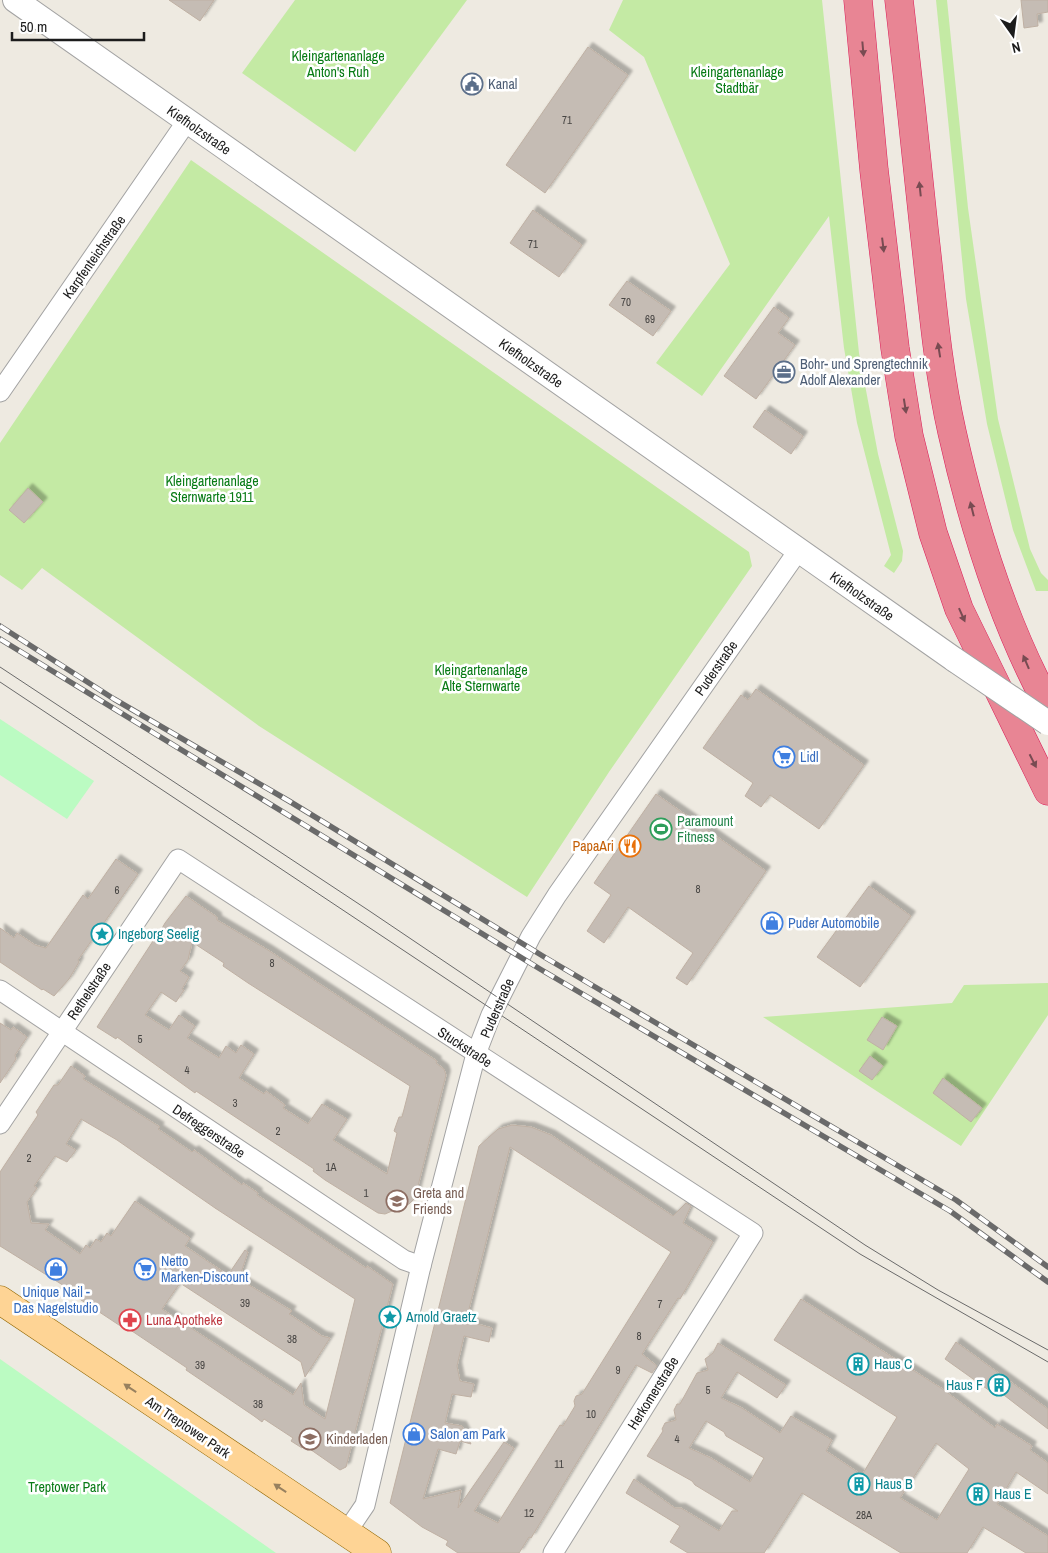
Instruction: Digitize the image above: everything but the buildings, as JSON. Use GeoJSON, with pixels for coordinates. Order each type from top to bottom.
{"type":"FeatureCollection","features":[{"type":"Feature","properties":{"kind":"highway"},"geometry":{"type":"LineString","coordinates":[[858,0],[874,170],[895,348],[910,436],[933,533],[959,609],[1048,791]]}},
{"type":"Feature","properties":{"kind":"highway"},"geometry":{"type":"LineString","coordinates":[[899,0],[936,330],[952,430],[975,522],[999,595],[1027,667],[1048,706]]}},
{"type":"Feature","properties":{"kind":"main road","name":"Am Treptower Park"},"geometry":{"type":"LineString","coordinates":[[0,1300],[377,1553]]}},
{"type":"Feature","properties":{"kind":"street","name":"Kiefholzstraße"},"geometry":{"type":"LineString","coordinates":[[15,0],[798,551],[1048,723]]}},
{"type":"Feature","properties":{"kind":"street","name":"Karpfenteichstraße"},"geometry":{"type":"LineString","coordinates":[[0,392],[187,121]]}},
{"type":"Feature","properties":{"kind":"street","name":"Puderstraße"},"geometry":{"type":"LineString","coordinates":[[346,1533],[364,1505],[421,1266],[476,1054],[491,1015],[536,927],[798,551]]}},
{"type":"Feature","properties":{"kind":"street","name":"Stuckstraße"},"geometry":{"type":"LineString","coordinates":[[178,858],[753,1233]]}},
{"type":"Feature","properties":{"kind":"street","name":"Rethelstraße"},"geometry":{"type":"LineString","coordinates":[[0,1124],[178,858]]}},
{"type":"Feature","properties":{"kind":"street","name":"Defreggerstraße"},"geometry":{"type":"LineString","coordinates":[[0,990],[404,1260],[421,1266]]}},
{"type":"Feature","properties":{"kind":"street","name":"Herkomerstraße"},"geometry":{"type":"LineString","coordinates":[[553,1553],[753,1233]]}},
{"type":"Feature","properties":{"kind":"green space","name":"Kleingartenanlage Anton's Ruh"},"geometry":{"type":"Polygon","coordinates":[[[295,0],[467,0],[355,152],[242,73],[295,0]]]}},
{"type":"Feature","properties":{"kind":"green space","name":"Kleingartenanlage Stadtbär"},"geometry":{"type":"Polygon","coordinates":[[[623,0],[822,0],[859,353],[878,454],[903,551],[902,561],[894,573],[884,566],[891,555],[857,423],[844,348],[829,216],[702,396],[656,363],[730,264],[644,57],[609,30],[623,0]]]}},
{"type":"Feature","properties":{"kind":"green space"},"geometry":{"type":"Polygon","coordinates":[[[936,0],[947,0],[968,208],[998,419],[1030,549],[1041,573],[1048,580],[1048,591],[1036,591],[1013,530],[987,424],[966,299],[936,0]]]}},
{"type":"Feature","properties":{"kind":"green space"},"geometry":{"type":"Polygon","coordinates":[[[191,160],[749,552],[752,566],[609,772],[527,897],[259,726],[42,568],[22,590],[0,575],[0,443],[191,160]]]}},
{"type":"Feature","properties":{"kind":"green space"},"geometry":{"type":"Polygon","coordinates":[[[0,719],[94,781],[67,819],[0,775],[0,719]]]}},
{"type":"Feature","properties":{"kind":"green space"},"geometry":{"type":"Polygon","coordinates":[[[1048,983],[1048,1015],[961,1146],[763,1017],[952,1003],[964,985],[1048,983]]]}},
{"type":"Feature","properties":{"kind":"green space","name":"Treptower Park"},"geometry":{"type":"Polygon","coordinates":[[[0,1359],[276,1553],[0,1553],[0,1359]]]}},
{"type":"Feature","properties":{"kind":"tram line"},"geometry":{"type":"LineString","coordinates":[[0,667],[368,910],[865,1245],[938,1290],[1048,1350]]}},
{"type":"Feature","properties":{"kind":"tram line"},"geometry":{"type":"LineString","coordinates":[[0,682],[860,1254],[1048,1362]]}},
{"type":"Feature","properties":{"kind":"railway"},"geometry":{"type":"LineString","coordinates":[[0,626],[114,699],[289,801],[546,958],[956,1200],[1048,1267]]}},
{"type":"Feature","properties":{"kind":"railway"},"geometry":{"type":"LineString","coordinates":[[0,639],[540,969],[950,1211],[1048,1282]]}},
{"type":"Feature","properties":{"kind":"place","name":"Kanal"},"geometry":{"type":"Point","coordinates":[472,84]}},
{"type":"Feature","properties":{"kind":"place","name":"Bohr- und Sprengtechnik Adolf Alexander"},"geometry":{"type":"Point","coordinates":[784,372]}},
{"type":"Feature","properties":{"kind":"place","name":"Lidl"},"geometry":{"type":"Point","coordinates":[784,757]}},
{"type":"Feature","properties":{"kind":"place","name":"Paramount Fitness"},"geometry":{"type":"Point","coordinates":[661,829]}},
{"type":"Feature","properties":{"kind":"place","name":"PapaAri"},"geometry":{"type":"Point","coordinates":[630,846]}},
{"type":"Feature","properties":{"kind":"place","name":"Puder Automobile"},"geometry":{"type":"Point","coordinates":[772,923]}},
{"type":"Feature","properties":{"kind":"place","name":"Ingeborg Seelig"},"geometry":{"type":"Point","coordinates":[102,934]}},
{"type":"Feature","properties":{"kind":"place","name":"Greta and Friends"},"geometry":{"type":"Point","coordinates":[397,1201]}},
{"type":"Feature","properties":{"kind":"place","name":"Unique Nail - Das Nagelstudio"},"geometry":{"type":"Point","coordinates":[56,1269]}},
{"type":"Feature","properties":{"kind":"place","name":"Netto Marken-Discount"},"geometry":{"type":"Point","coordinates":[145,1269]}},
{"type":"Feature","properties":{"kind":"place","name":"Arnold Graetz"},"geometry":{"type":"Point","coordinates":[390,1317]}},
{"type":"Feature","properties":{"kind":"place","name":"Luna Apotheke"},"geometry":{"type":"Point","coordinates":[130,1320]}},
{"type":"Feature","properties":{"kind":"place","name":"Haus C"},"geometry":{"type":"Point","coordinates":[858,1364]}},
{"type":"Feature","properties":{"kind":"place","name":"Haus F"},"geometry":{"type":"Point","coordinates":[999,1385]}},
{"type":"Feature","properties":{"kind":"place","name":"Salon am Park"},"geometry":{"type":"Point","coordinates":[414,1434]}},
{"type":"Feature","properties":{"kind":"place","name":"Kinderladen"},"geometry":{"type":"Point","coordinates":[310,1439]}},
{"type":"Feature","properties":{"kind":"place","name":"Haus B"},"geometry":{"type":"Point","coordinates":[859,1484]}},
{"type":"Feature","properties":{"kind":"place","name":"Haus E"},"geometry":{"type":"Point","coordinates":[978,1494]}},
{"type":"Feature","properties":{"kind":"park label","name":"Kleingartenanlage Sternwarte 1911"},"geometry":{"type":"Point","coordinates":[212,490]}},
{"type":"Feature","properties":{"kind":"park label","name":"Kleingartenanlage Alte Sternwarte"},"geometry":{"type":"Point","coordinates":[481,678]}}]}
